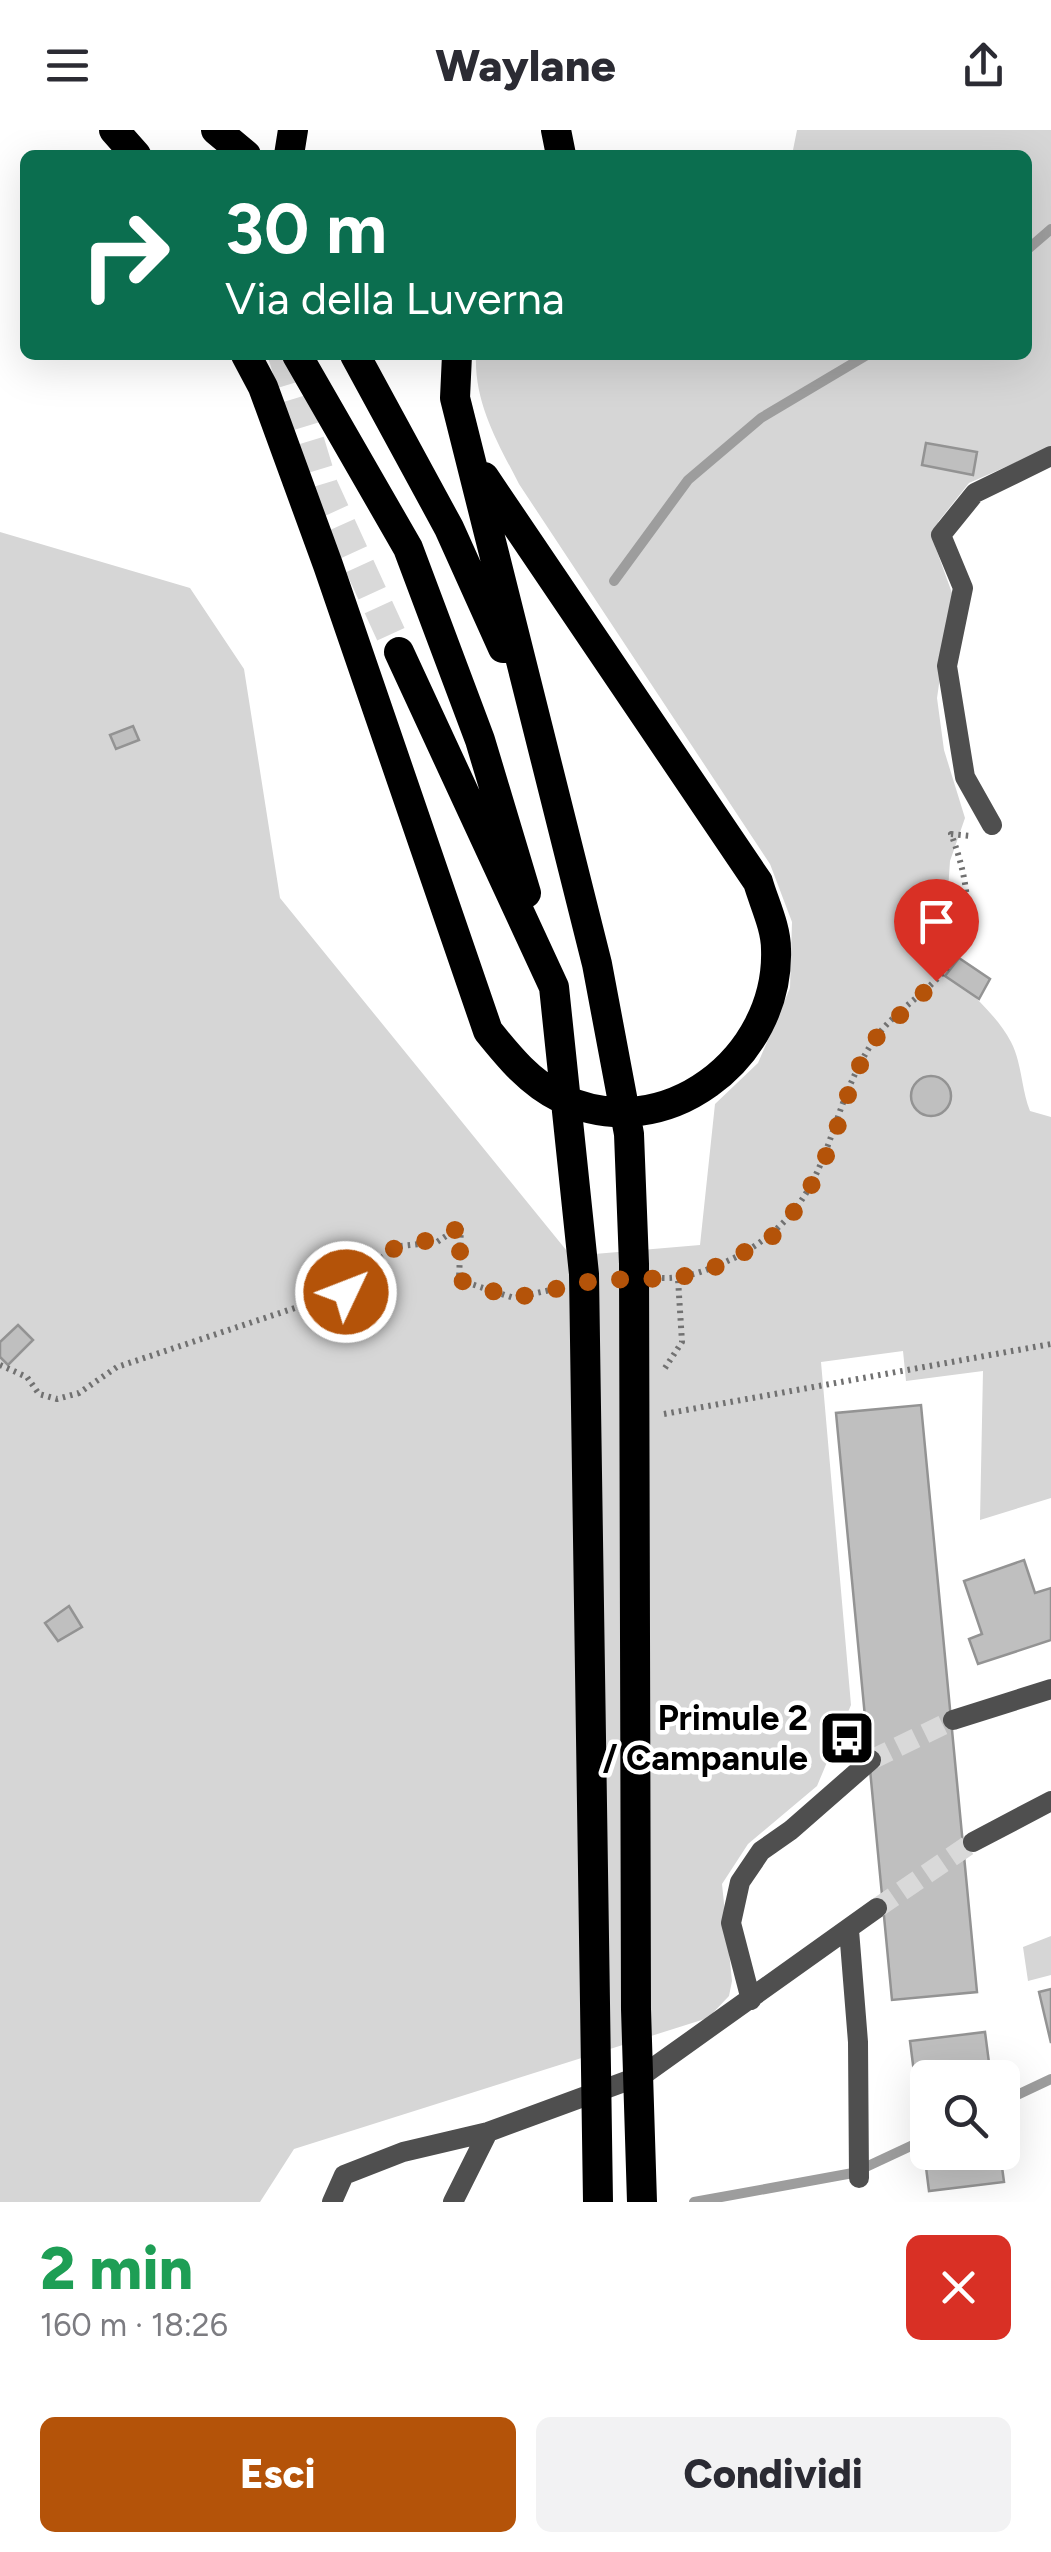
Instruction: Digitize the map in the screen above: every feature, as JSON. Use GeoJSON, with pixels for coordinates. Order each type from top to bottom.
{"type":"FeatureCollection","features":[{"type":"Feature","properties":{"kind":"highway"},"geometry":{"type":"LineString","coordinates":[[114,130],[132,150]]}},
{"type":"Feature","properties":{"kind":"highway"},"geometry":{"type":"LineString","coordinates":[[216,130],[240,150]]}},
{"type":"Feature","properties":{"kind":"highway"},"geometry":{"type":"LineString","coordinates":[[248,360],[328,565],[488,1031],[521,1071],[560,1098],[595,1109],[642,1112],[670,1104],[714,1081],[742,1056],[760,1025],[775,985],[777,944],[758,882],[471,458]]}},
{"type":"Feature","properties":{"kind":"highway"},"geometry":{"type":"LineString","coordinates":[[300,360],[408,548],[480,740],[554,987],[584,1274],[598,2202]]}},
{"type":"Feature","properties":{"kind":"highway"},"geometry":{"type":"LineString","coordinates":[[358,360],[449,528],[534,720]]}},
{"type":"Feature","properties":{"kind":"highway"},"geometry":{"type":"LineString","coordinates":[[457,360],[455,398],[598,964],[629,1134],[641,1271],[636,2009],[642,2202]]}},
{"type":"Feature","properties":{"kind":"highway"},"geometry":{"type":"LineString","coordinates":[[399,652],[554,987]]}},
{"type":"Feature","properties":{"kind":"street"},"geometry":{"type":"LineString","coordinates":[[992,825],[965,776],[947,666],[963,588],[941,535],[975,493],[1051,456]]}},
{"type":"Feature","properties":{"kind":"street"},"geometry":{"type":"LineString","coordinates":[[952,1720],[1051,1689]]}},
{"type":"Feature","properties":{"kind":"street"},"geometry":{"type":"LineString","coordinates":[[751,2000],[731,1923],[740,1882],[760,1851],[792,1830],[871,1760]]}},
{"type":"Feature","properties":{"kind":"street"},"geometry":{"type":"LineString","coordinates":[[973,1842],[1051,1801]]}},
{"type":"Feature","properties":{"kind":"street"},"geometry":{"type":"LineString","coordinates":[[332,2202],[344,2175],[404,2152],[488,2132],[643,2075],[877,1908]]}},
{"type":"Feature","properties":{"kind":"street"},"geometry":{"type":"LineString","coordinates":[[849,1930],[858,2042],[859,2178]]}},
{"type":"Feature","properties":{"kind":"street"},"geometry":{"type":"LineString","coordinates":[[454,2202],[488,2132]]}},
{"type":"Feature","properties":{"kind":"path"},"geometry":{"type":"LineString","coordinates":[[641,1271],[678,1278],[718,1266],[776,1234],[805,1198],[831,1146],[855,1074],[875,1039],[936,981],[962,944],[967,875],[951,834],[982,837],[992,825]]}},
{"type":"Feature","properties":{"kind":"path"},"geometry":{"type":"LineString","coordinates":[[0,1365],[28,1377],[39,1394],[57,1399],[79,1393],[117,1367],[346,1292],[376,1261],[401,1246],[436,1242],[461,1226],[459,1280],[514,1298],[571,1286]]}},
{"type":"Feature","properties":{"kind":"path"},"geometry":{"type":"LineString","coordinates":[[660,1375],[682,1342],[678,1278]]}},
{"type":"Feature","properties":{"kind":"path"},"geometry":{"type":"LineString","coordinates":[[656,1416],[1051,1344]]}},
{"type":"Feature","properties":{"kind":"shaded area"},"geometry":{"type":"Polygon","coordinates":[[[797,130],[1051,130],[1051,447],[969,483],[938,522],[935,546],[952,593],[937,698],[944,750],[965,818],[950,861],[945,936],[936,958],[987,1009],[1011,1042],[1030,1111],[1051,1117],[1051,1498],[980,1520],[983,1371],[906,1381],[903,1351],[821,1362],[851,1705],[817,1786],[748,1844],[722,1884],[732,1981],[729,1996],[708,2018],[294,2149],[260,2202],[0,2202],[0,532],[190,588],[244,669],[280,898],[571,1256],[700,1245],[715,1104],[758,1063],[790,988],[792,922],[770,864],[519,484],[483,406],[476,360],[1032,360],[1032,150],[793,150],[797,130]]]}},
{"type":"Feature","properties":{"kind":"shaded area"},"geometry":{"type":"Polygon","coordinates":[[[1051,1936],[1051,1975],[1028,1981],[1023,1947],[1051,1936]]]}},
{"type":"Feature","properties":{"kind":"building"},"geometry":{"type":"Polygon","coordinates":[[[926,443],[977,452],[973,475],[922,465],[926,443]]]}},
{"type":"Feature","properties":{"kind":"building"},"geometry":{"type":"Polygon","coordinates":[[[133,726],[139,740],[116,749],[110,735],[133,726]]]}},
{"type":"Feature","properties":{"kind":"building"},"geometry":{"type":"Polygon","coordinates":[[[959,958],[990,979],[979,999],[945,976],[959,958]]]}},
{"type":"Feature","properties":{"kind":"building"},"geometry":{"type":"Polygon","coordinates":[[[931,1076],[945,1082],[951,1096],[945,1110],[931,1116],[917,1110],[911,1096],[917,1082],[931,1076]]]}},
{"type":"Feature","properties":{"kind":"building"},"geometry":{"type":"Polygon","coordinates":[[[18,1325],[33,1340],[8,1365],[0,1357],[0,1342],[18,1325]]]}},
{"type":"Feature","properties":{"kind":"building"},"geometry":{"type":"Polygon","coordinates":[[[921,1405],[977,1992],[892,2000],[836,1413],[921,1405]]]}},
{"type":"Feature","properties":{"kind":"building"},"geometry":{"type":"Polygon","coordinates":[[[1024,1560],[1035,1593],[1051,1588],[1051,1640],[978,1664],[969,1639],[982,1634],[964,1581],[1024,1560]]]}},
{"type":"Feature","properties":{"kind":"building"},"geometry":{"type":"Polygon","coordinates":[[[69,1606],[82,1627],[58,1641],[45,1623],[69,1606]]]}},
{"type":"Feature","properties":{"kind":"building"},"geometry":{"type":"Polygon","coordinates":[[[1051,1989],[1051,2043],[1039,1992],[1051,1989]]]}},
{"type":"Feature","properties":{"kind":"building"},"geometry":{"type":"Polygon","coordinates":[[[985,2032],[989,2060],[912,2060],[910,2041],[985,2032]]]}},
{"type":"Feature","properties":{"kind":"building"},"geometry":{"type":"Polygon","coordinates":[[[926,2170],[1002,2170],[1004,2182],[929,2191],[926,2170]]]}},
{"type":"Feature","properties":{"kind":"waterway"},"geometry":{"type":"LineString","coordinates":[[1032,246],[1051,229]]}},
{"type":"Feature","properties":{"kind":"waterway"},"geometry":{"type":"LineString","coordinates":[[614,581],[688,480],[761,418],[859,360]]}},
{"type":"Feature","properties":{"kind":"waterway"},"geometry":{"type":"LineString","coordinates":[[1020,2094],[1051,2079]]}},
{"type":"Feature","properties":{"kind":"waterway"},"geometry":{"type":"LineString","coordinates":[[694,2202],[853,2173],[910,2146]]}},
{"type":"Feature","properties":{"kind":"tunnel"},"geometry":{"type":"LineString","coordinates":[[285,360],[323,486],[399,652]]}},
{"type":"Feature","properties":{"kind":"tunnel"},"geometry":{"type":"LineString","coordinates":[[871,1760],[953,1720]]}},
{"type":"Feature","properties":{"kind":"tunnel"},"geometry":{"type":"LineString","coordinates":[[877,1908],[973,1842]]}},
{"type":"Feature","properties":{"kind":"place","name":"Primule 2 / Campanule"},"geometry":{"type":"Point","coordinates":[847,1738]}},
{"type":"Feature","properties":{"kind":"route"},"geometry":{"type":"LineString","coordinates":[[346,1292],[376,1261],[401,1246],[436,1242],[461,1226],[459,1280],[514,1298],[597,1280],[678,1278],[718,1266],[756,1246],[776,1234],[805,1198],[831,1146],[855,1074],[875,1039],[936,981]]}}]}
